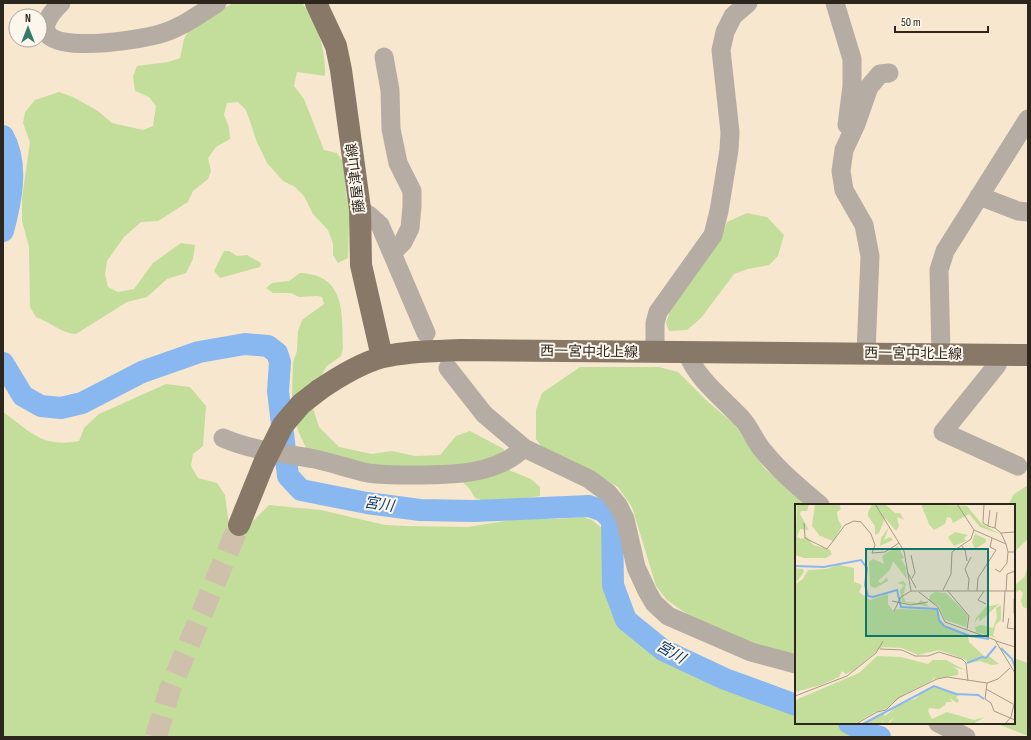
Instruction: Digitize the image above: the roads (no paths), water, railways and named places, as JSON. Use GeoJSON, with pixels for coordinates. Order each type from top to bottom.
{"type":"FeatureCollection","features":[{"type":"Feature","properties":{"kind":"main road","name":"藤屋津山線"},"geometry":{"type":"LineString","coordinates":[[316,3],[336,46],[341,70],[360,209],[361,265],[382,357]]}},
{"type":"Feature","properties":{"kind":"main road","name":"西一宮中北上線"},"geometry":{"type":"LineString","coordinates":[[239,525],[264,462],[283,425],[301,404],[319,390],[356,368],[382,357],[420,351],[460,350],[1028,354]]}},
{"type":"Feature","properties":{"kind":"street"},"geometry":{"type":"LineString","coordinates":[[61,3],[51,13],[47,22],[46,32],[52,39],[63,43],[121,42],[142,38],[165,32],[217,3]]}},
{"type":"Feature","properties":{"kind":"street"},"geometry":{"type":"LineString","coordinates":[[655,352],[655,323],[658,312],[713,235],[720,203],[730,132],[722,50],[725,32],[733,16],[748,3]]}},
{"type":"Feature","properties":{"kind":"street"},"geometry":{"type":"LineString","coordinates":[[835,3],[852,59],[852,86],[841,171],[844,190],[864,225],[870,256],[866,353]]}},
{"type":"Feature","properties":{"kind":"street"},"geometry":{"type":"LineString","coordinates":[[384,57],[390,90],[391,129],[398,163],[412,191],[410,228],[402,242],[392,252]]}},
{"type":"Feature","properties":{"kind":"street"},"geometry":{"type":"LineString","coordinates":[[844,150],[856,124],[869,87],[880,74],[889,73]]}},
{"type":"Feature","properties":{"kind":"street"},"geometry":{"type":"LineString","coordinates":[[941,354],[939,270],[945,251],[1028,118]]}},
{"type":"Feature","properties":{"kind":"street"},"geometry":{"type":"LineString","coordinates":[[979,196],[1018,211],[1028,212]]}},
{"type":"Feature","properties":{"kind":"street"},"geometry":{"type":"LineString","coordinates":[[360,209],[380,225],[426,333]]}},
{"type":"Feature","properties":{"kind":"street"},"geometry":{"type":"LineString","coordinates":[[687,352],[690,361],[702,378],[744,421],[761,447],[790,481],[819,504]]}},
{"type":"Feature","properties":{"kind":"street"},"geometry":{"type":"LineString","coordinates":[[1000,354],[997,365],[943,432],[1018,466]]}},
{"type":"Feature","properties":{"kind":"street"},"geometry":{"type":"LineString","coordinates":[[448,368],[484,414],[524,448],[589,479],[608,493],[618,505],[625,520],[636,567],[647,591],[654,602],[668,616],[751,652],[795,664]]}},
{"type":"Feature","properties":{"kind":"street"},"geometry":{"type":"LineString","coordinates":[[223,438],[244,447],[294,456],[369,473],[442,475],[467,472],[490,467],[518,454],[524,448]]}},
{"type":"Feature","properties":{"kind":"street"},"geometry":{"type":"LineString","coordinates":[[940,724],[966,737]]}},
{"type":"Feature","properties":{"kind":"waterway","name":"宮川"},"geometry":{"type":"LineString","coordinates":[[3,136],[11,158],[12,170],[11,195],[3,231]]}},
{"type":"Feature","properties":{"kind":"waterway","name":"宮川"},"geometry":{"type":"LineString","coordinates":[[3,363],[23,396],[41,406],[61,408],[82,403],[142,372],[199,352],[245,344],[268,346],[277,353],[280,362],[278,391],[288,476],[301,490],[367,503],[420,510],[474,511],[589,506],[603,511],[612,520],[613,585],[626,620],[663,650],[725,679],[795,705]]}},
{"type":"Feature","properties":{"kind":"waterway","name":"宮川"},"geometry":{"type":"LineString","coordinates":[[851,724],[867,733],[880,737]]}},
{"type":"Feature","properties":{"kind":"tunnel"},"geometry":{"type":"LineString","coordinates":[[156,737],[170,689],[239,525]]}}]}
